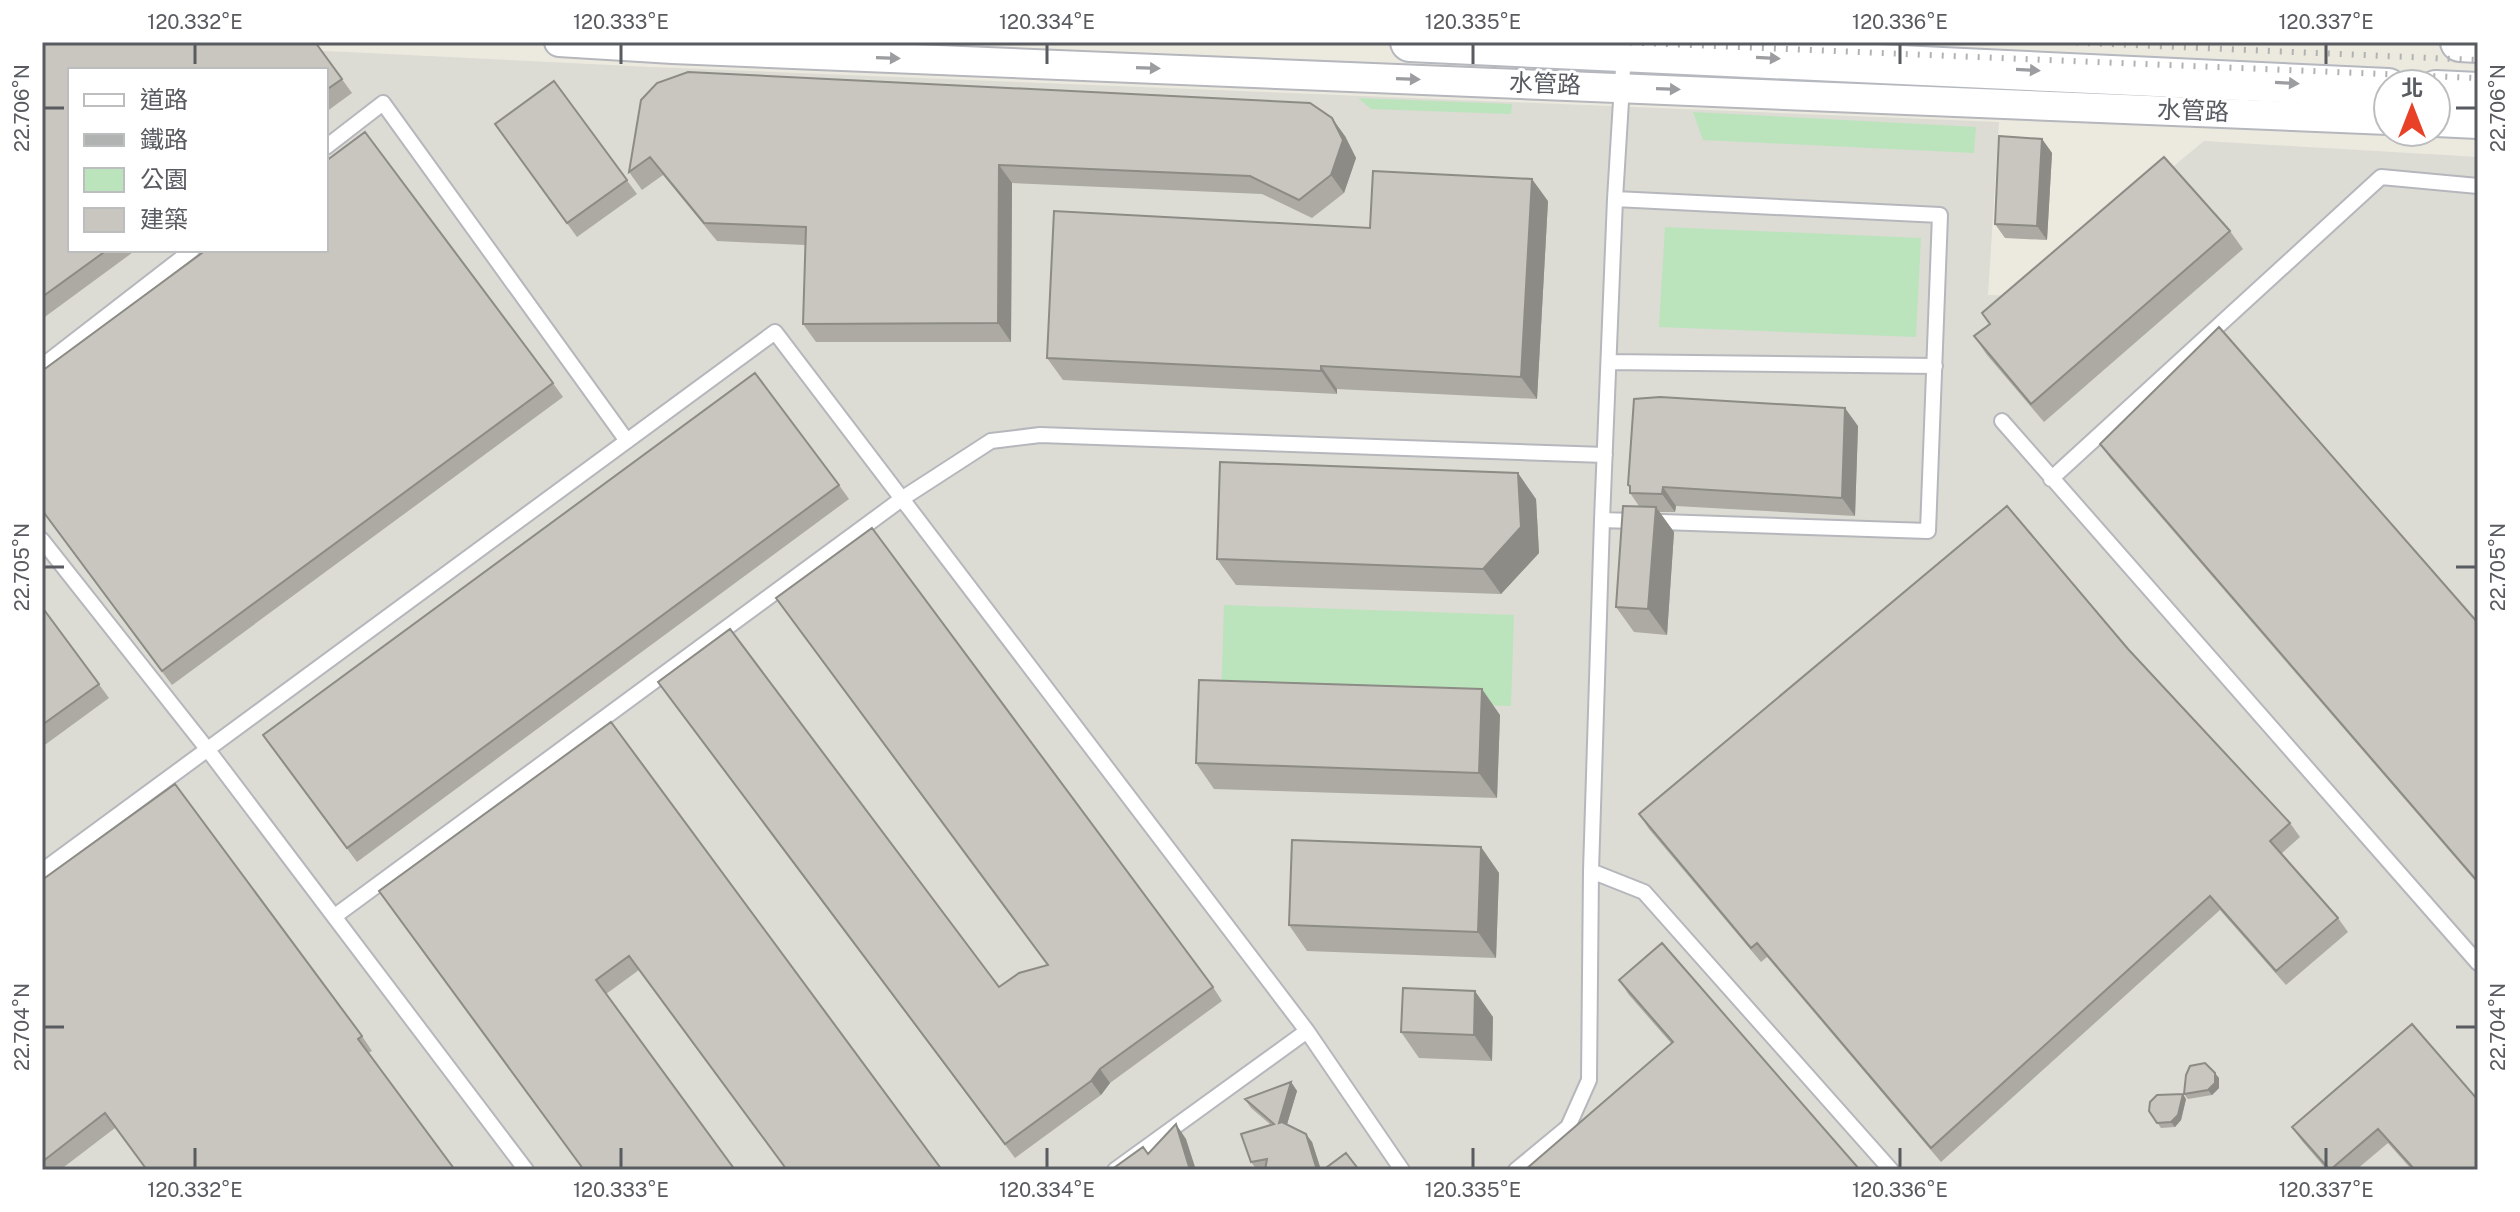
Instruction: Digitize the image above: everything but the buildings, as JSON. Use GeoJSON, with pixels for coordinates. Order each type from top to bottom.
{"type":"FeatureCollection","features":[{"type":"Feature","properties":{"kind":"street","name":"水管路"},"geometry":{"type":"LineString","coordinates":[[559,42],[1578,59]]}},
{"type":"Feature","properties":{"kind":"street","name":"水管路"},"geometry":{"type":"LineString","coordinates":[[1410,42],[1578,59],[1623,69],[2372,119]]}},
{"type":"Feature","properties":{"kind":"street"},"geometry":{"type":"LineString","coordinates":[[2460,42],[2478,43]]}},
{"type":"Feature","properties":{"kind":"street","name":"水管路"},"geometry":{"type":"LineString","coordinates":[[1623,69],[2372,88]]}},
{"type":"Feature","properties":{"kind":"street"},"geometry":{"type":"LineString","coordinates":[[2452,91],[2478,92]]}},
{"type":"Feature","properties":{"kind":"street"},"geometry":{"type":"LineString","coordinates":[[2452,123],[2478,124]]}},
{"type":"Feature","properties":{"kind":"lane"},"geometry":{"type":"LineString","coordinates":[[1516,1170],[1568,1127],[1589,1080],[1591,871],[1602,520],[1623,69]]}},
{"type":"Feature","properties":{"kind":"lane"},"geometry":{"type":"LineString","coordinates":[[328,145],[383,103],[627,441]]}},
{"type":"Feature","properties":{"kind":"lane"},"geometry":{"type":"LineString","coordinates":[[2051,479],[2381,177],[2478,186]]}},
{"type":"Feature","properties":{"kind":"lane"},"geometry":{"type":"LineString","coordinates":[[1602,520],[1928,531],[1935,366],[1940,215],[1615,199]]}},
{"type":"Feature","properties":{"kind":"lane"},"geometry":{"type":"LineString","coordinates":[[42,366],[189,252]]}},
{"type":"Feature","properties":{"kind":"lane"},"geometry":{"type":"LineString","coordinates":[[42,871],[775,332],[1307,1031],[1402,1170]]}},
{"type":"Feature","properties":{"kind":"lane"},"geometry":{"type":"LineString","coordinates":[[1609,362],[1935,366]]}},
{"type":"Feature","properties":{"kind":"lane"},"geometry":{"type":"LineString","coordinates":[[2002,421],[2478,963]]}},
{"type":"Feature","properties":{"kind":"lane"},"geometry":{"type":"LineString","coordinates":[[335,916],[903,498],[991,441],[1040,435],[1605,455]]}},
{"type":"Feature","properties":{"kind":"lane"},"geometry":{"type":"LineString","coordinates":[[42,540],[208,750],[526,1170]]}},
{"type":"Feature","properties":{"kind":"lane"},"geometry":{"type":"LineString","coordinates":[[1591,871],[1644,892],[1891,1170]]}},
{"type":"Feature","properties":{"kind":"lane"},"geometry":{"type":"LineString","coordinates":[[1115,1170],[1307,1031]]}},
{"type":"Feature","properties":{"kind":"shaded area"},"geometry":{"type":"Polygon","coordinates":[[[42,42],[145,42],[651,67],[1999,122],[1988,295],[2018,296],[2204,141],[2478,157],[2478,1170],[42,1170],[42,42]]]}},
{"type":"Feature","properties":{"kind":"green space"},"geometry":{"type":"Polygon","coordinates":[[[1358,98],[1512,104],[1511,114],[1371,109],[1358,98]]]}},
{"type":"Feature","properties":{"kind":"green space"},"geometry":{"type":"Polygon","coordinates":[[[1693,112],[1976,127],[1974,153],[1703,140],[1693,112]]]}},
{"type":"Feature","properties":{"kind":"green space"},"geometry":{"type":"Polygon","coordinates":[[[1665,227],[1921,238],[1916,337],[1659,327],[1665,227]]]}},
{"type":"Feature","properties":{"kind":"green space"},"geometry":{"type":"Polygon","coordinates":[[[1224,605],[1514,615],[1511,706],[1221,697],[1224,605]]]}},
{"type":"Feature","properties":{"kind":"railway"},"geometry":{"type":"LineString","coordinates":[[1618,42],[2478,78]]}},
{"type":"Feature","properties":{"kind":"railway"},"geometry":{"type":"LineString","coordinates":[[2064,42],[2478,60]]}}]}
